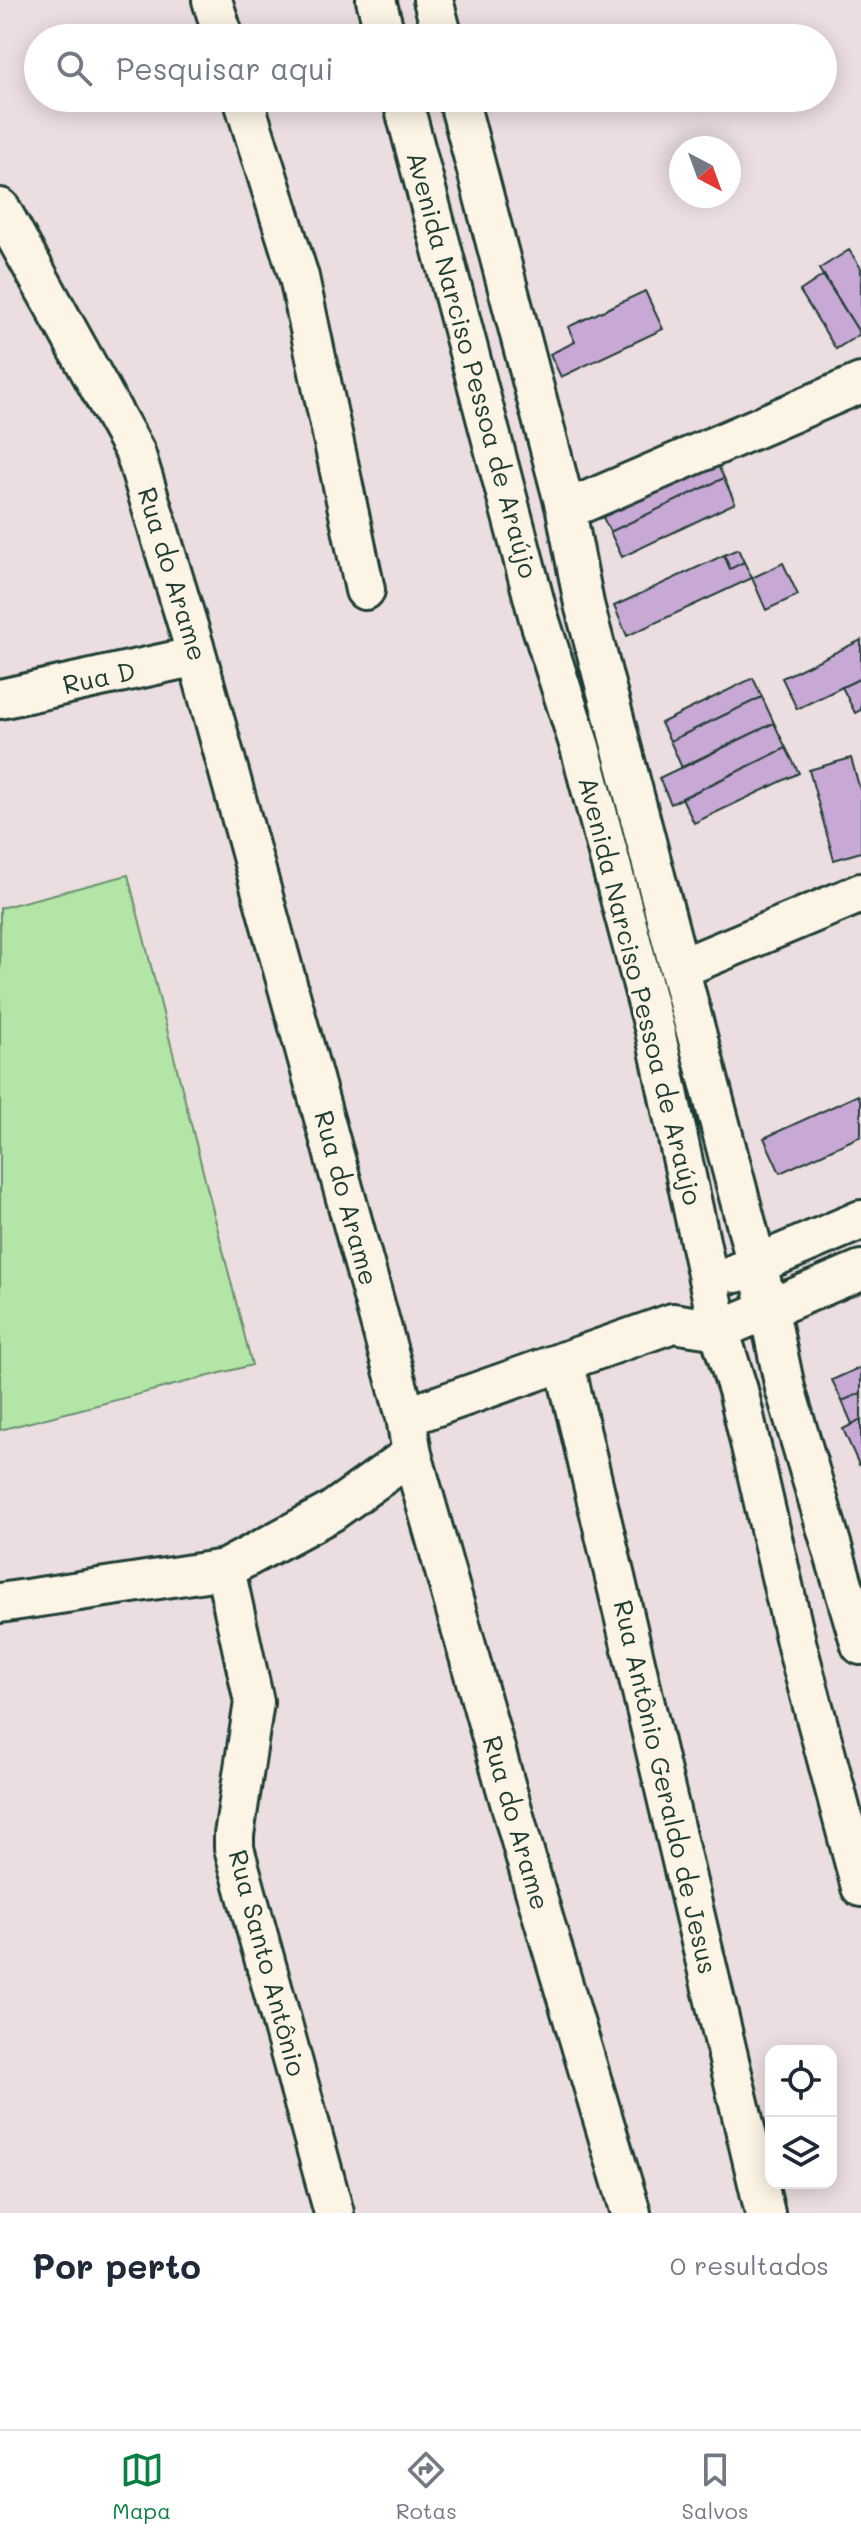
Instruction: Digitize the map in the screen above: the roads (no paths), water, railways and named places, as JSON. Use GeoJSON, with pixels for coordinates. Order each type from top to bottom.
{"type":"FeatureCollection","features":[{"type":"Feature","properties":{"kind":"street"},"geometry":{"type":"LineString","coordinates":[[212,0],[220,24]]}},
{"type":"Feature","properties":{"kind":"street"},"geometry":{"type":"LineString","coordinates":[[376,0],[382,24]]}},
{"type":"Feature","properties":{"kind":"street"},"geometry":{"type":"LineString","coordinates":[[433,0],[439,24]]}},
{"type":"Feature","properties":{"kind":"street"},"geometry":{"type":"LineString","coordinates":[[247,112],[299,277],[365,590]]}},
{"type":"Feature","properties":{"kind":"street","name":"Avenida Narciso Pessoa de Araújo"},"geometry":{"type":"LineString","coordinates":[[406,112],[538,615],[580,747],[655,1031],[719,1330],[738,1390],[797,1646],[861,1887]]}},
{"type":"Feature","properties":{"kind":"street","name":"Avenida Narciso Pessoa de Araújo"},"geometry":{"type":"LineString","coordinates":[[462,112],[566,510],[584,604],[758,1266],[785,1388],[856,1604],[861,1645]]}},
{"type":"Feature","properties":{"kind":"street","name":"Rua do Arame"},"geometry":{"type":"LineString","coordinates":[[0,208],[135,452],[197,656],[406,1417],[412,1454],[534,1887],[631,2213]]}},
{"type":"Feature","properties":{"kind":"street"},"geometry":{"type":"LineString","coordinates":[[566,510],[861,383]]}},
{"type":"Feature","properties":{"kind":"street","name":"Rua D"},"geometry":{"type":"LineString","coordinates":[[0,699],[197,656]]}},
{"type":"Feature","properties":{"kind":"street"},"geometry":{"type":"LineString","coordinates":[[681,968],[861,893]]}},
{"type":"Feature","properties":{"kind":"street"},"geometry":{"type":"LineString","coordinates":[[673,1323],[709,1283],[758,1266],[861,1220]]}},
{"type":"Feature","properties":{"kind":"street"},"geometry":{"type":"LineString","coordinates":[[406,1417],[673,1323],[719,1330],[861,1270]]}},
{"type":"Feature","properties":{"kind":"street","name":"Rua Antônio Geraldo de Jesus"},"geometry":{"type":"LineString","coordinates":[[564,1361],[765,2213]]}},
{"type":"Feature","properties":{"kind":"street"},"geometry":{"type":"LineString","coordinates":[[0,1603],[225,1569],[331,1512],[412,1454]]}},
{"type":"Feature","properties":{"kind":"street","name":"Rua Santo Antônio"},"geometry":{"type":"LineString","coordinates":[[225,1569],[254,1702],[234,1848],[334,2213]]}}]}
